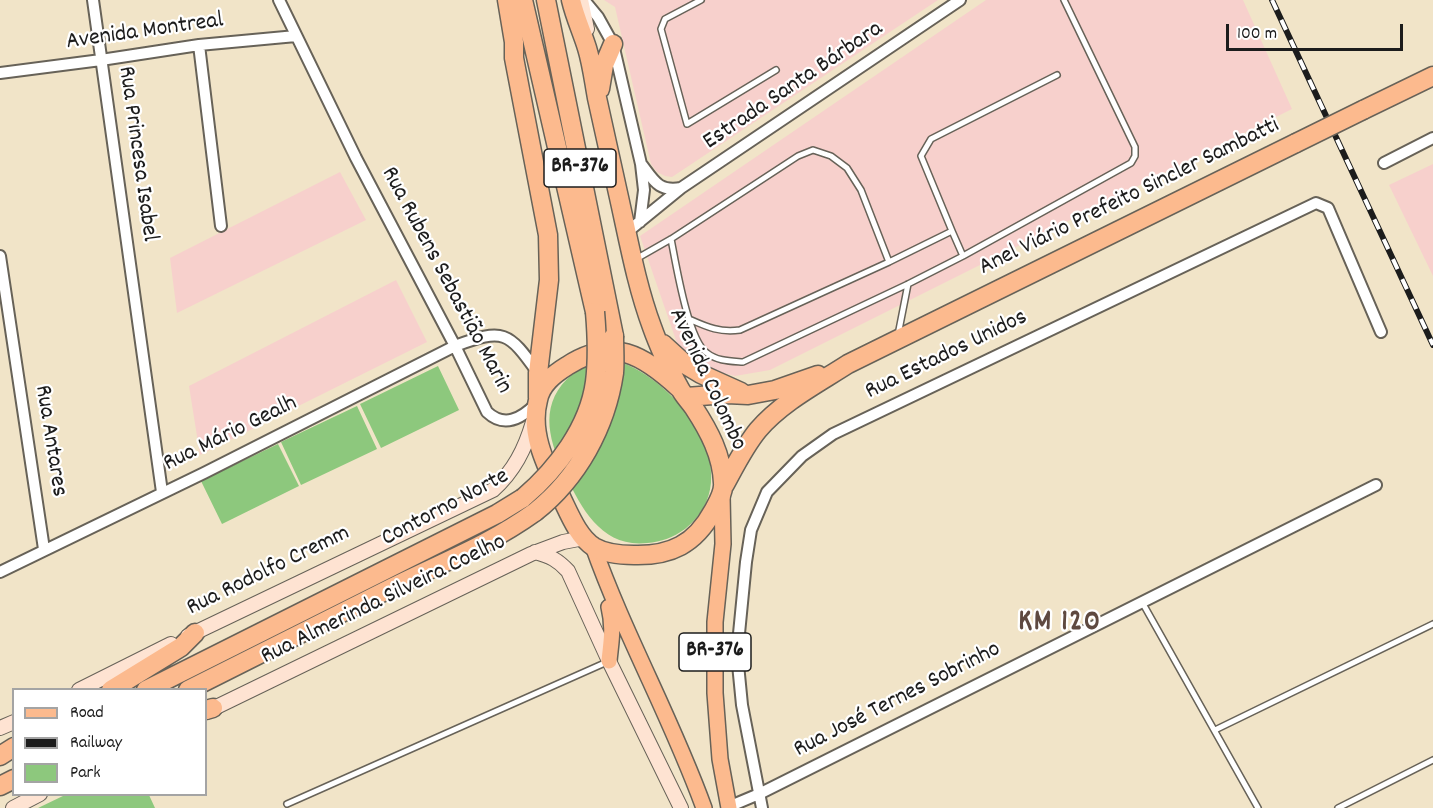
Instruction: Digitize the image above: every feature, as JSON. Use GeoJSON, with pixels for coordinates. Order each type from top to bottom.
{"type":"FeatureCollection","features":[{"type":"Feature","properties":{"kind":"highway"},"geometry":{"type":"LineString","coordinates":[[507,0],[514,42],[514,58]]}},
{"type":"Feature","properties":{"kind":"highway","name":"Contorno Norte"},"geometry":{"type":"LineString","coordinates":[[150,688],[523,498],[546,476],[570,444],[587,413],[595,383],[598,344],[595,312],[524,0]]}},
{"type":"Feature","properties":{"kind":"highway","name":"Contorno Norte"},"geometry":{"type":"LineString","coordinates":[[192,688],[507,532],[545,504],[585,458],[604,412],[614,373],[614,336],[546,0]]}},
{"type":"Feature","properties":{"kind":"highway","name":"Avenida Colombo"},"geometry":{"type":"LineString","coordinates":[[571,0],[587,49],[598,103],[633,227],[634,260],[644,300],[656,338],[682,392],[705,424],[715,444],[721,464],[723,491]]}},
{"type":"Feature","properties":{"kind":"highway"},"geometry":{"type":"LineString","coordinates":[[598,103],[604,65],[613,44]]}},
{"type":"Feature","properties":{"kind":"highway","name":"BR-376"},"geometry":{"type":"LineString","coordinates":[[514,58],[548,235],[549,280],[538,373],[537,438],[545,463],[572,520],[589,542]]}},
{"type":"Feature","properties":{"kind":"highway","name":"Anel Viário Prefeito Sincler Sambatti"},"geometry":{"type":"LineString","coordinates":[[682,392],[748,395],[775,390],[848,364],[1433,76]]}},
{"type":"Feature","properties":{"kind":"highway"},"geometry":{"type":"LineString","coordinates":[[656,338],[686,365],[748,395]]}},
{"type":"Feature","properties":{"kind":"highway"},"geometry":{"type":"LineString","coordinates":[[536,405],[544,384],[560,370],[588,354],[603,350],[616,350],[631,354],[659,369],[682,392]]}},
{"type":"Feature","properties":{"kind":"highway","name":"Anel Viário Prefeito Sincler Sambatti"},"geometry":{"type":"LineString","coordinates":[[723,491],[756,432],[772,415],[848,364]]}},
{"type":"Feature","properties":{"kind":"highway"},"geometry":{"type":"LineString","coordinates":[[589,542],[608,553],[650,556],[667,553],[696,535],[723,491]]}},
{"type":"Feature","properties":{"kind":"highway"},"geometry":{"type":"LineString","coordinates":[[114,688],[181,647],[195,633]]}},
{"type":"Feature","properties":{"kind":"main road","name":"Avenida Colombo"},"geometry":{"type":"LineString","coordinates":[[723,491],[723,544],[714,622],[715,693],[720,759],[729,807]]}},
{"type":"Feature","properties":{"kind":"main road","name":"BR-376"},"geometry":{"type":"LineString","coordinates":[[589,542],[690,770],[704,808]]}},
{"type":"Feature","properties":{"kind":"main road"},"geometry":{"type":"LineString","coordinates":[[601,569],[613,622],[609,661]]}},
{"type":"Feature","properties":{"kind":"street","name":"Rua Princesa Isabel"},"geometry":{"type":"LineString","coordinates":[[93,0],[162,492]]}},
{"type":"Feature","properties":{"kind":"street","name":"Rua Rubens Sebastião Marin"},"geometry":{"type":"LineString","coordinates":[[279,0],[358,162],[455,346],[482,403],[495,420],[505,421],[520,416],[536,405]]}},
{"type":"Feature","properties":{"kind":"street"},"geometry":{"type":"LineString","coordinates":[[498,0],[507,41],[514,58]]}},
{"type":"Feature","properties":{"kind":"street"},"geometry":{"type":"LineString","coordinates":[[583,0],[587,49]]}},
{"type":"Feature","properties":{"kind":"street"},"geometry":{"type":"LineString","coordinates":[[583,0],[598,16],[613,44],[641,164],[644,190],[633,227]]}},
{"type":"Feature","properties":{"kind":"street","name":"Estrada Santa Bárbara"},"geometry":{"type":"LineString","coordinates":[[633,227],[681,188],[960,0]]}},
{"type":"Feature","properties":{"kind":"street","name":"Avenida Montreal"},"geometry":{"type":"LineString","coordinates":[[0,73],[199,45],[296,36]]}},
{"type":"Feature","properties":{"kind":"street"},"geometry":{"type":"LineString","coordinates":[[199,45],[221,226]]}},
{"type":"Feature","properties":{"kind":"street"},"geometry":{"type":"LineString","coordinates":[[1384,163],[1433,138]]}},
{"type":"Feature","properties":{"kind":"street"},"geometry":{"type":"LineString","coordinates":[[641,164],[652,179],[662,187],[681,188]]}},
{"type":"Feature","properties":{"kind":"street","name":"Rua Estados Unidos"},"geometry":{"type":"LineString","coordinates":[[762,808],[738,682],[737,654],[746,562],[752,530],[767,492],[802,456],[833,434],[1316,203],[1328,208],[1381,332]]}},
{"type":"Feature","properties":{"kind":"street","name":"Rua Antares"},"geometry":{"type":"LineString","coordinates":[[0,256],[5,326],[12,339],[44,549]]}},
{"type":"Feature","properties":{"kind":"street","name":"Rua Mário Gealh"},"geometry":{"type":"LineString","coordinates":[[0,572],[455,346],[480,337],[503,336],[513,341],[538,373]]}},
{"type":"Feature","properties":{"kind":"street","name":"Rua Rodolfo Cremm"},"geometry":{"type":"LineString","coordinates":[[83,688],[493,490],[505,479],[519,460],[528,439],[536,405]]}},
{"type":"Feature","properties":{"kind":"street","name":"Rua José Ternes Sobrinho"},"geometry":{"type":"LineString","coordinates":[[729,807],[1376,485]]}},
{"type":"Feature","properties":{"kind":"street","name":"Rua Almerinda Silveira Coelho"},"geometry":{"type":"LineString","coordinates":[[208,710],[536,552],[563,542],[589,542]]}},
{"type":"Feature","properties":{"kind":"street"},"geometry":{"type":"LineString","coordinates":[[536,552],[550,556],[568,571],[681,808]]}},
{"type":"Feature","properties":{"kind":"street"},"geometry":{"type":"LineString","coordinates":[[13,808],[38,796]]}},
{"type":"Feature","properties":{"kind":"lane"},"geometry":{"type":"LineString","coordinates":[[701,0],[665,19],[662,23],[665,46],[687,124],[776,70]]}},
{"type":"Feature","properties":{"kind":"lane"},"geometry":{"type":"LineString","coordinates":[[671,239],[689,319],[698,343],[707,353],[724,361],[743,362],[963,256],[1131,163],[1135,156],[1135,147],[1064,0]]}},
{"type":"Feature","properties":{"kind":"lane"},"geometry":{"type":"LineString","coordinates":[[963,256],[921,156],[925,148],[932,139],[1057,75]]}},
{"type":"Feature","properties":{"kind":"lane"},"geometry":{"type":"LineString","coordinates":[[634,260],[671,239],[798,156],[813,150],[831,156],[847,168],[861,190],[889,262]]}},
{"type":"Feature","properties":{"kind":"lane"},"geometry":{"type":"LineString","coordinates":[[689,319],[715,330],[729,332],[740,330],[952,231]]}},
{"type":"Feature","properties":{"kind":"lane"},"geometry":{"type":"LineString","coordinates":[[897,340],[908,284]]}},
{"type":"Feature","properties":{"kind":"lane"},"geometry":{"type":"LineString","coordinates":[[1142,602],[1258,808]]}},
{"type":"Feature","properties":{"kind":"lane"},"geometry":{"type":"LineString","coordinates":[[1215,730],[1433,624]]}},
{"type":"Feature","properties":{"kind":"lane"},"geometry":{"type":"LineString","coordinates":[[287,804],[609,661]]}},
{"type":"Feature","properties":{"kind":"lane"},"geometry":{"type":"LineString","coordinates":[[1338,808],[1433,760]]}},
{"type":"Feature","properties":{"kind":"shaded area"},"geometry":{"type":"Polygon","coordinates":[[[604,0],[938,0],[672,177],[657,172],[651,164],[615,7],[604,0]]]}},
{"type":"Feature","properties":{"kind":"shaded area"},"geometry":{"type":"Polygon","coordinates":[[[986,0],[1243,0],[1292,109],[770,370],[735,376],[708,369],[679,349],[640,236],[986,0]]]}},
{"type":"Feature","properties":{"kind":"shaded area"},"geometry":{"type":"Polygon","coordinates":[[[1433,164],[1433,276],[1389,185],[1433,164]]]}},
{"type":"Feature","properties":{"kind":"shaded area"},"geometry":{"type":"Polygon","coordinates":[[[340,172],[366,220],[177,313],[170,258],[340,172]]]}},
{"type":"Feature","properties":{"kind":"shaded area"},"geometry":{"type":"Polygon","coordinates":[[[396,280],[427,342],[200,455],[189,386],[396,280]]]}},
{"type":"Feature","properties":{"kind":"green space"},"geometry":{"type":"Polygon","coordinates":[[[617,361],[640,371],[662,387],[683,408],[699,432],[709,457],[711,483],[704,507],[685,529],[657,542],[632,543],[618,539],[606,533],[596,524],[572,489],[560,464],[552,439],[550,414],[552,402],[567,379],[589,364],[617,361]]]}},
{"type":"Feature","properties":{"kind":"green space"},"geometry":{"type":"Polygon","coordinates":[[[438,366],[459,410],[381,448],[360,404],[438,366]]]}},
{"type":"Feature","properties":{"kind":"green space"},"geometry":{"type":"Polygon","coordinates":[[[357,406],[377,449],[301,485],[281,442],[357,406]]]}},
{"type":"Feature","properties":{"kind":"green space"},"geometry":{"type":"Polygon","coordinates":[[[278,444],[299,486],[222,524],[201,481],[278,444]]]}},
{"type":"Feature","properties":{"kind":"green space"},"geometry":{"type":"Polygon","coordinates":[[[63,796],[149,796],[155,808],[38,808],[63,796]]]}},
{"type":"Feature","properties":{"kind":"railway"},"geometry":{"type":"LineString","coordinates":[[1272,0],[1433,345]]}},
{"type":"Feature","properties":{"kind":"district","name":"KM 120"},"geometry":{"type":"Point","coordinates":[1060,625]}}]}
